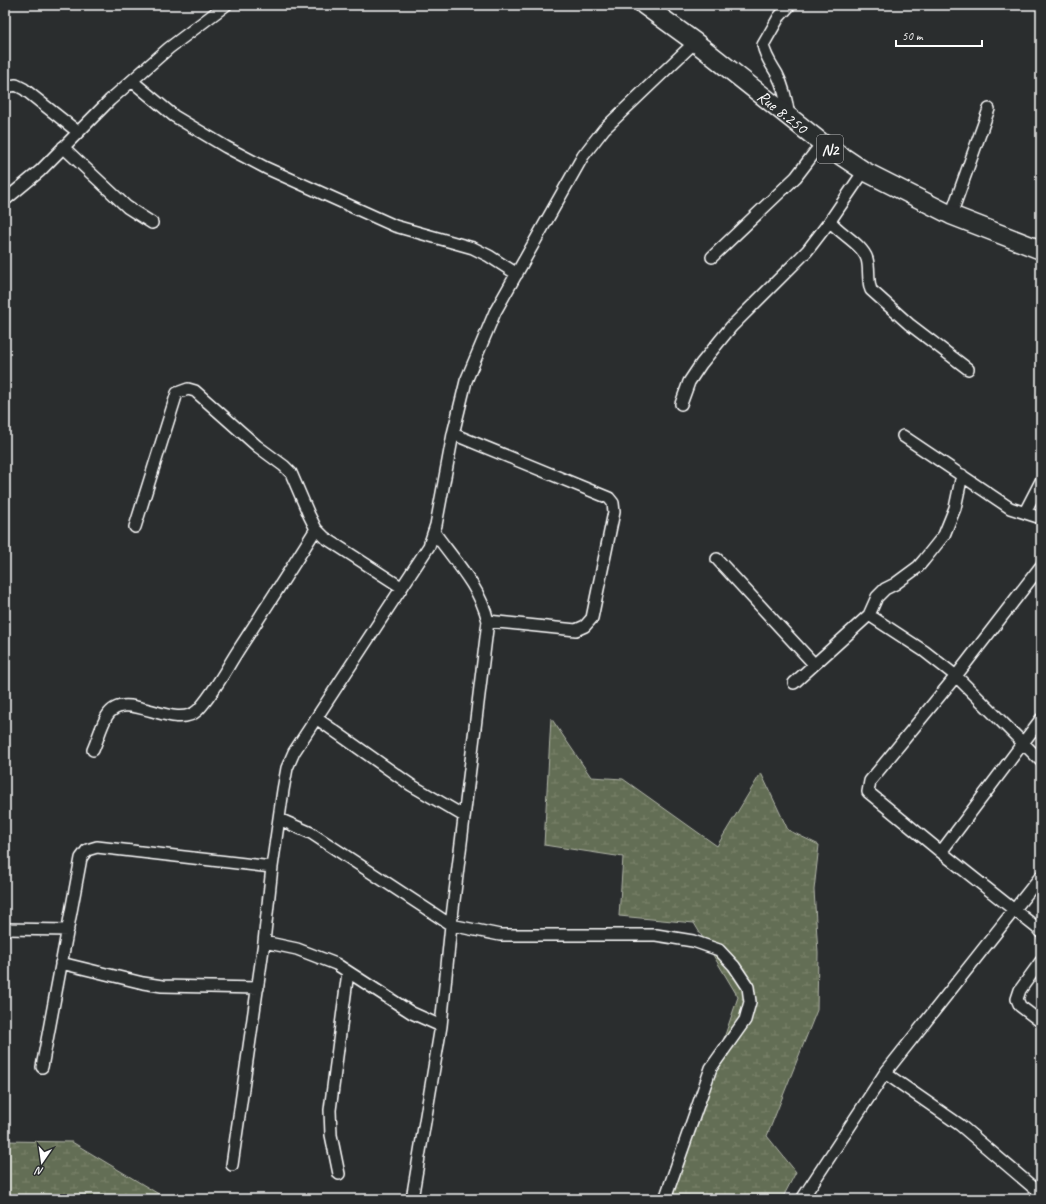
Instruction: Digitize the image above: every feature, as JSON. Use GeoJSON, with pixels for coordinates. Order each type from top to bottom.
{"type":"FeatureCollection","features":[{"type":"Feature","properties":{"kind":"highway","name":"Rue 8.250"},"geometry":{"type":"LineString","coordinates":[[644,5],[695,42],[822,143],[864,171],[952,215],[1041,250]]}},
{"type":"Feature","properties":{"kind":"street"},"geometry":{"type":"LineString","coordinates":[[5,200],[40,171],[110,100],[169,48],[226,5]]}},
{"type":"Feature","properties":{"kind":"street"},"geometry":{"type":"LineString","coordinates":[[789,117],[783,89],[778,76],[764,52],[763,45],[779,17],[790,5]]}},
{"type":"Feature","properties":{"kind":"street"},"geometry":{"type":"LineString","coordinates":[[232,1165],[258,988],[279,819],[288,768],[294,752],[429,546],[434,532],[453,434],[466,381],[495,312],[580,162],[592,145],[604,129],[695,42]]}},
{"type":"Feature","properties":{"kind":"street"},"geometry":{"type":"LineString","coordinates":[[132,81],[174,116],[226,147],[266,168],[395,226],[473,248],[489,256],[517,274]]}},
{"type":"Feature","properties":{"kind":"street"},"geometry":{"type":"LineString","coordinates":[[5,88],[16,85],[24,88],[78,132]]}},
{"type":"Feature","properties":{"kind":"street"},"geometry":{"type":"LineString","coordinates":[[952,215],[989,109]]}},
{"type":"Feature","properties":{"kind":"street"},"geometry":{"type":"LineString","coordinates":[[712,257],[796,177],[822,143]]}},
{"type":"Feature","properties":{"kind":"street"},"geometry":{"type":"LineString","coordinates":[[63,147],[127,207],[152,223]]}},
{"type":"Feature","properties":{"kind":"street"},"geometry":{"type":"LineString","coordinates":[[681,404],[689,382],[731,327],[807,251],[830,221],[864,171]]}},
{"type":"Feature","properties":{"kind":"street"},"geometry":{"type":"LineString","coordinates":[[830,221],[837,230],[854,243],[866,258],[871,290],[909,324],[968,369]]}},
{"type":"Feature","properties":{"kind":"street"},"geometry":{"type":"LineString","coordinates":[[135,527],[177,393],[188,389],[195,391],[256,446],[284,466],[291,473],[316,529],[324,537],[401,588]]}},
{"type":"Feature","properties":{"kind":"street"},"geometry":{"type":"LineString","coordinates":[[453,434],[609,498],[613,503],[614,512],[592,618],[585,626],[576,630],[488,621]]}},
{"type":"Feature","properties":{"kind":"street"},"geometry":{"type":"LineString","coordinates":[[903,436],[1010,508],[1041,518]]}},
{"type":"Feature","properties":{"kind":"street"},"geometry":{"type":"LineString","coordinates":[[794,683],[813,663],[869,615],[877,597],[885,589],[895,584],[918,567],[944,535],[956,508],[962,476]]}},
{"type":"Feature","properties":{"kind":"street"},"geometry":{"type":"LineString","coordinates":[[1025,512],[1041,481]]}},
{"type":"Feature","properties":{"kind":"street"},"geometry":{"type":"LineString","coordinates":[[93,750],[107,715],[116,707],[127,705],[171,716],[187,715],[197,711],[218,683],[316,529]]}},
{"type":"Feature","properties":{"kind":"street"},"geometry":{"type":"LineString","coordinates":[[412,1199],[441,1026],[451,925],[488,621],[485,609],[472,585],[434,532]]}},
{"type":"Feature","properties":{"kind":"street"},"geometry":{"type":"LineString","coordinates":[[717,559],[813,663]]}},
{"type":"Feature","properties":{"kind":"street"},"geometry":{"type":"LineString","coordinates":[[1041,566],[956,676],[870,782],[868,792],[1037,928],[1041,933]]}},
{"type":"Feature","properties":{"kind":"street"},"geometry":{"type":"LineString","coordinates":[[869,615],[924,651],[956,676],[1041,761]]}},
{"type":"Feature","properties":{"kind":"street"},"geometry":{"type":"LineString","coordinates":[[316,718],[411,785],[464,816]]}},
{"type":"Feature","properties":{"kind":"street"},"geometry":{"type":"LineString","coordinates":[[941,852],[1041,719]]}},
{"type":"Feature","properties":{"kind":"street"},"geometry":{"type":"LineString","coordinates":[[279,819],[312,833],[451,925],[500,936],[656,936],[693,941],[719,950],[734,966],[748,987],[750,1002],[745,1020],[711,1068],[665,1199]]}},
{"type":"Feature","properties":{"kind":"street"},"geometry":{"type":"LineString","coordinates":[[42,1067],[81,858],[87,850],[97,847],[272,867]]}},
{"type":"Feature","properties":{"kind":"street"},"geometry":{"type":"LineString","coordinates":[[802,1199],[885,1073],[1041,876]]}},
{"type":"Feature","properties":{"kind":"street"},"geometry":{"type":"LineString","coordinates":[[5,929],[68,930]]}},
{"type":"Feature","properties":{"kind":"street"},"geometry":{"type":"LineString","coordinates":[[264,942],[297,949],[336,964],[412,1013],[441,1026]]}},
{"type":"Feature","properties":{"kind":"street"},"geometry":{"type":"LineString","coordinates":[[1041,961],[1020,990],[1017,999],[1020,1006],[1041,1022]]}},
{"type":"Feature","properties":{"kind":"street"},"geometry":{"type":"LineString","coordinates":[[61,963],[142,983],[162,986],[258,988]]}},
{"type":"Feature","properties":{"kind":"street"},"geometry":{"type":"LineString","coordinates":[[339,1174],[331,1135],[330,1110],[348,972]]}},
{"type":"Feature","properties":{"kind":"street"},"geometry":{"type":"LineString","coordinates":[[885,1073],[960,1125],[1041,1194]]}},
{"type":"Feature","properties":{"kind":"green space"},"geometry":{"type":"Polygon","coordinates":[[[551,718],[591,777],[623,779],[717,846],[761,773],[788,830],[819,845],[814,890],[818,953],[817,1010],[767,1136],[796,1172],[782,1199],[669,1199],[738,997],[694,923],[619,916],[623,857],[544,845],[551,718]]]}},
{"type":"Feature","properties":{"kind":"green space"},"geometry":{"type":"Polygon","coordinates":[[[5,1141],[72,1142],[167,1199],[5,1199],[5,1141]]]}}]}
